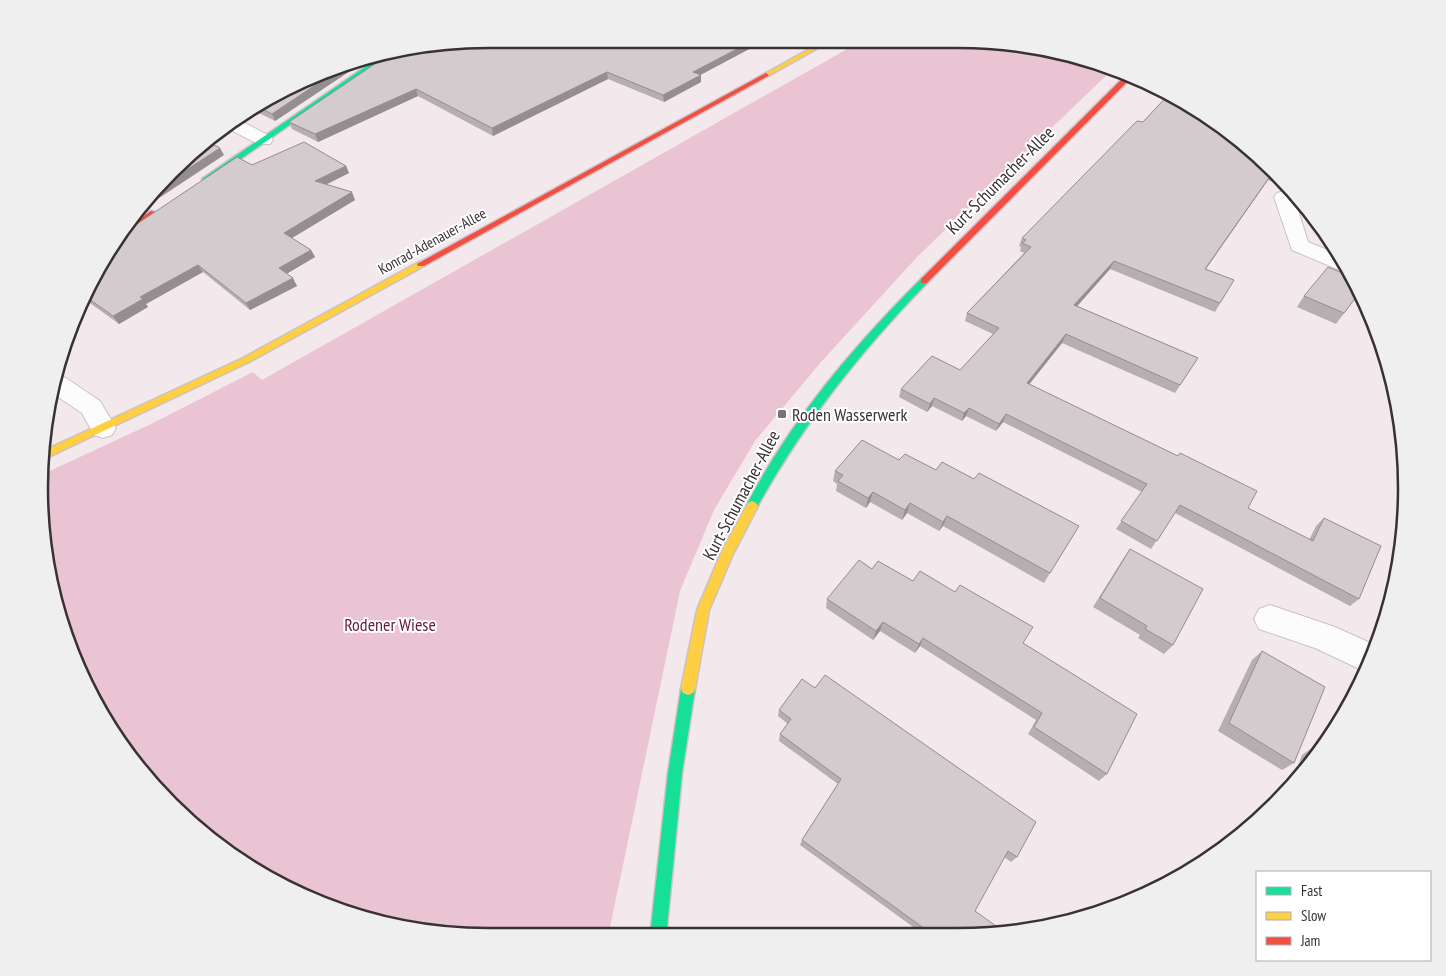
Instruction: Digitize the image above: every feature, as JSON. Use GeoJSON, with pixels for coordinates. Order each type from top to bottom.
{"type":"FeatureCollection","features":[{"type":"Feature","properties":{"kind":"street","name":"Konrad-Adenauer-Allee"},"geometry":{"type":"LineString","coordinates":[[49,453],[246,360],[815,48]]}},
{"type":"Feature","properties":{"kind":"street"},"geometry":{"type":"LineString","coordinates":[[199,184],[376,62]]}},
{"type":"Feature","properties":{"kind":"street","name":"Kurt-Schumacher-Allee"},"geometry":{"type":"LineString","coordinates":[[659,928],[675,773],[691,668],[703,610],[727,553],[763,484],[816,402],[835,377],[884,322],[1008,195],[1125,80]]}},
{"type":"Feature","properties":{"kind":"street"},"geometry":{"type":"LineString","coordinates":[[238,126],[264,140]]}},
{"type":"Feature","properties":{"kind":"street"},"geometry":{"type":"LineString","coordinates":[[1284,197],[1299,246],[1334,260]]}},
{"type":"Feature","properties":{"kind":"street"},"geometry":{"type":"LineString","coordinates":[[135,225],[166,205]]}},
{"type":"Feature","properties":{"kind":"street"},"geometry":{"type":"LineString","coordinates":[[60,386],[91,407],[103,428]]}},
{"type":"Feature","properties":{"kind":"street"},"geometry":{"type":"LineString","coordinates":[[1270,619],[1324,637],[1365,656]]}},
{"type":"Feature","properties":{"kind":"green space","name":"Rodener Wiese"},"geometry":{"type":"Polygon","coordinates":[[[849,48],[987,48],[1044,56],[1108,74],[918,256],[821,362],[755,441],[714,510],[680,591],[610,928],[459,928],[431,925],[374,913],[319,895],[293,883],[243,854],[198,819],[157,778],[122,733],[93,683],[81,657],[63,602],[51,545],[48,517],[48,472],[151,424],[253,372],[262,380],[849,48]]]}},
{"type":"Feature","properties":{"kind":"building"},"geometry":{"type":"Polygon","coordinates":[[[459,48],[739,48],[693,72],[701,75],[663,95],[607,72],[492,128],[416,89],[315,134],[289,122],[377,62],[431,51],[459,48]]]}},
{"type":"Feature","properties":{"kind":"building"},"geometry":{"type":"Polygon","coordinates":[[[324,79],[272,114],[263,110],[293,93],[324,79]]]}},
{"type":"Feature","properties":{"kind":"building"},"geometry":{"type":"Polygon","coordinates":[[[1164,99],[1203,122],[1226,139],[1269,177],[1205,269],[1234,280],[1220,303],[1114,261],[1074,305],[1198,358],[1180,385],[1066,334],[1027,383],[1178,456],[1180,453],[1257,491],[1248,508],[1313,541],[1324,518],[1381,546],[1359,599],[1180,505],[1157,541],[1121,521],[1147,484],[1006,414],[999,424],[969,408],[964,413],[934,398],[930,404],[901,389],[932,356],[960,370],[999,328],[967,313],[1031,247],[1022,243],[1026,240],[1022,238],[1137,121],[1143,122],[1164,99]]]}},
{"type":"Feature","properties":{"kind":"building"},"geometry":{"type":"Polygon","coordinates":[[[304,142],[346,166],[315,181],[352,192],[284,233],[311,250],[279,268],[293,278],[246,303],[198,265],[140,297],[143,299],[113,316],[90,300],[122,243],[135,225],[237,157],[252,165],[304,142]]]}},
{"type":"Feature","properties":{"kind":"building"},"geometry":{"type":"Polygon","coordinates":[[[213,144],[220,148],[181,174],[213,144]]]}},
{"type":"Feature","properties":{"kind":"building"},"geometry":{"type":"Polygon","coordinates":[[[1328,267],[1342,273],[1355,298],[1344,313],[1304,296],[1328,267]]]}},
{"type":"Feature","properties":{"kind":"building"},"geometry":{"type":"Polygon","coordinates":[[[862,440],[899,460],[905,454],[936,470],[942,462],[974,479],[979,473],[1079,526],[1050,573],[947,516],[943,522],[910,503],[905,510],[873,492],[868,498],[838,481],[843,475],[835,471],[862,440]]]}},
{"type":"Feature","properties":{"kind":"building"},"geometry":{"type":"Polygon","coordinates":[[[1130,549],[1203,589],[1173,645],[1145,629],[1147,626],[1100,598],[1130,549]]]}},
{"type":"Feature","properties":{"kind":"building"},"geometry":{"type":"Polygon","coordinates":[[[859,560],[872,569],[878,561],[913,581],[920,571],[955,592],[960,585],[1033,627],[1023,643],[1137,714],[1107,774],[1034,727],[1042,713],[923,638],[919,644],[883,622],[876,631],[827,599],[859,560]]]}},
{"type":"Feature","properties":{"kind":"building"},"geometry":{"type":"Polygon","coordinates":[[[1262,651],[1325,687],[1294,763],[1229,723],[1262,651]]]}},
{"type":"Feature","properties":{"kind":"building"},"geometry":{"type":"Polygon","coordinates":[[[825,675],[1036,822],[1017,857],[1008,851],[975,911],[996,927],[924,928],[802,840],[841,779],[780,734],[791,719],[779,710],[802,679],[815,688],[825,675]]]}},
{"type":"Feature","properties":{"kind":"traffic: fast"},"geometry":{"type":"LineString","coordinates":[[206,179],[376,62]]}},
{"type":"Feature","properties":{"kind":"traffic: fast"},"geometry":{"type":"LineString","coordinates":[[752,506],[788,444],[829,387],[875,333],[924,281]]}},
{"type":"Feature","properties":{"kind":"traffic: fast"},"geometry":{"type":"LineString","coordinates":[[659,928],[675,773],[688,689]]}},
{"type":"Feature","properties":{"kind":"traffic: slow"},"geometry":{"type":"LineString","coordinates":[[766,75],[815,48]]}},
{"type":"Feature","properties":{"kind":"traffic: slow"},"geometry":{"type":"LineString","coordinates":[[49,453],[246,360],[421,264]]}},
{"type":"Feature","properties":{"kind":"traffic: slow"},"geometry":{"type":"LineString","coordinates":[[688,689],[703,610],[727,553],[752,506]]}},
{"type":"Feature","properties":{"kind":"traffic: jam"},"geometry":{"type":"LineString","coordinates":[[421,264],[766,75]]}},
{"type":"Feature","properties":{"kind":"traffic: jam"},"geometry":{"type":"LineString","coordinates":[[924,281],[1125,80]]}},
{"type":"Feature","properties":{"kind":"traffic: jam"},"geometry":{"type":"LineString","coordinates":[[135,226],[154,213]]}},
{"type":"Feature","properties":{"kind":"place","name":"Roden Wasserwerk"},"geometry":{"type":"Point","coordinates":[782,414]}}]}
